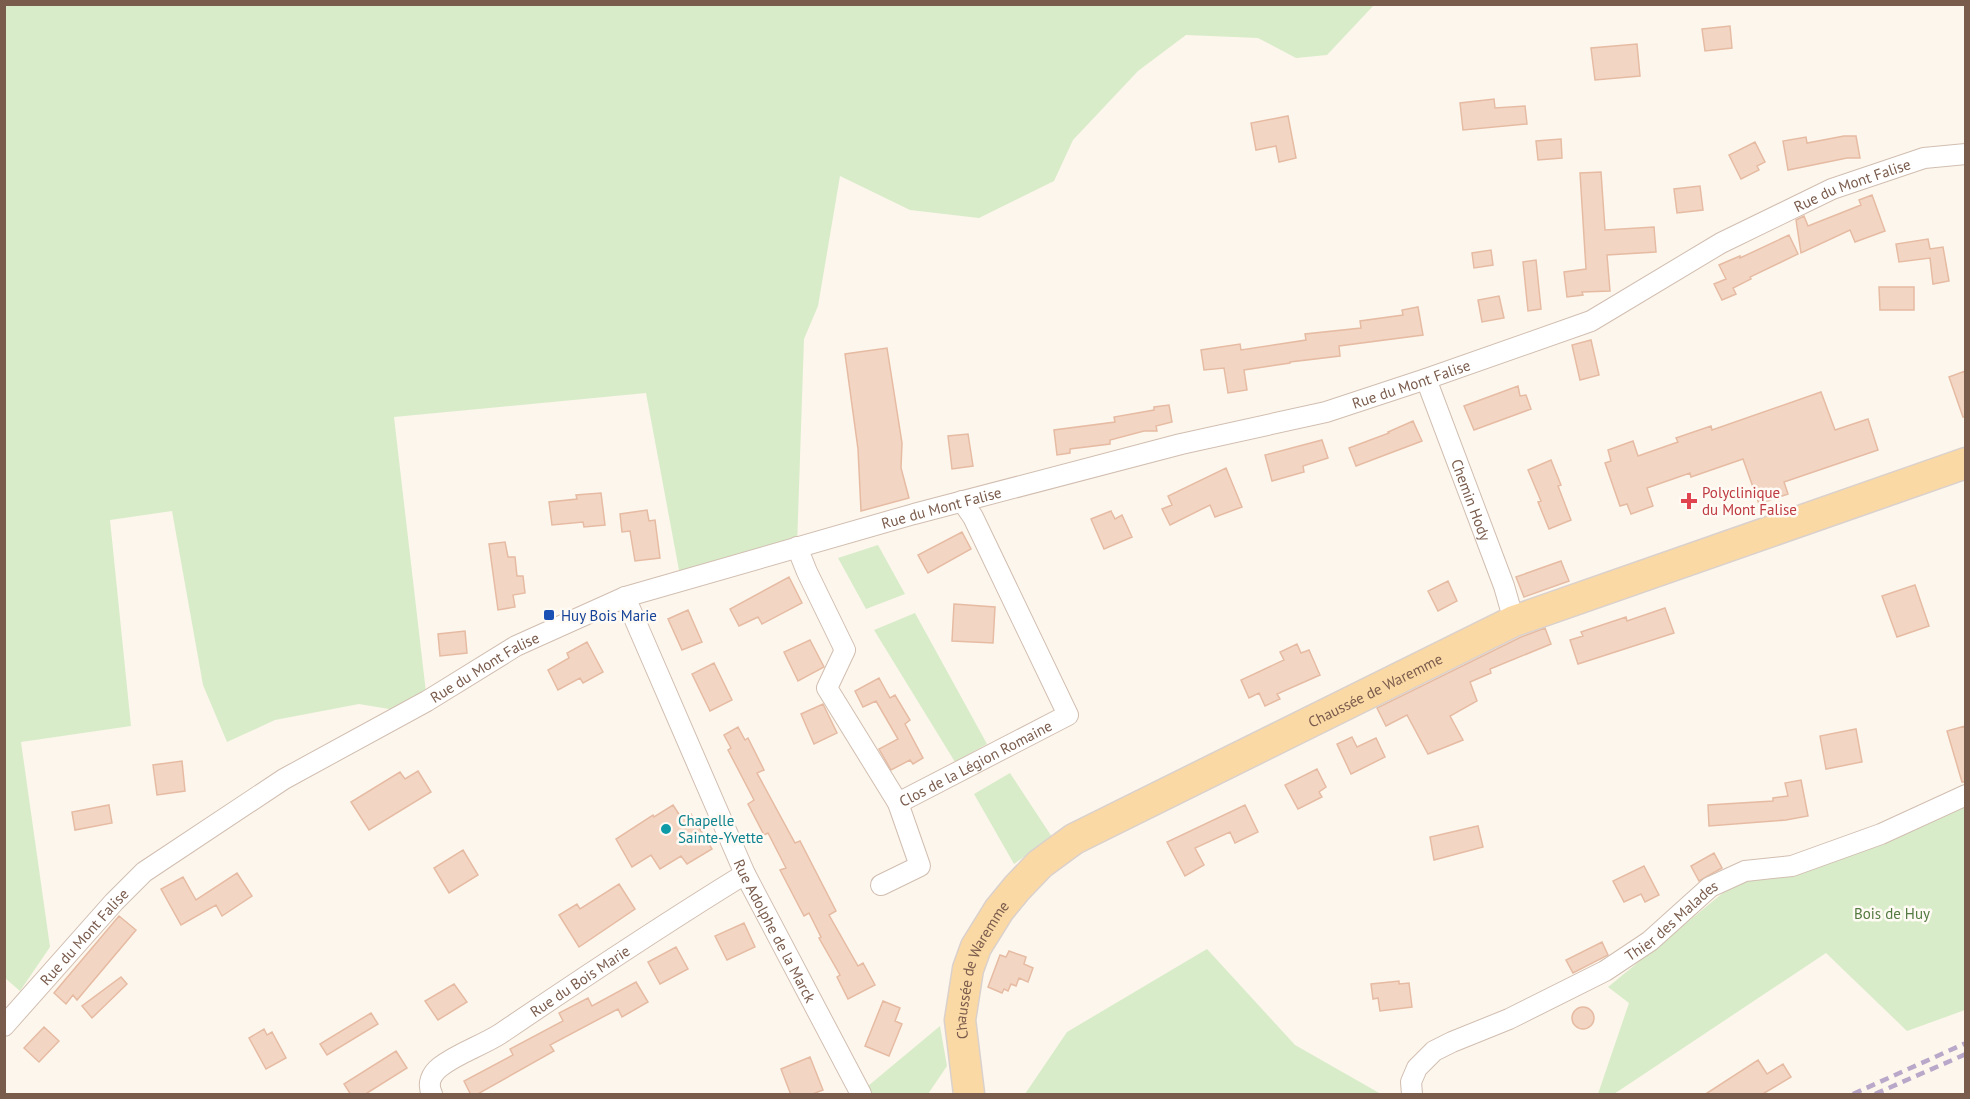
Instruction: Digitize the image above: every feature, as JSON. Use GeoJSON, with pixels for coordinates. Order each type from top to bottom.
{"type":"FeatureCollection","features":[{"type":"Feature","properties":{"kind":"main road","name":"Chaussée de Waremme"},"geometry":{"type":"LineString","coordinates":[[969,1095],[960,1020],[968,969],[986,929],[999,909],[1040,864],[1074,839],[1514,621],[1965,463]]}},
{"type":"Feature","properties":{"kind":"street","name":"Rue du Mont Falise"},"geometry":{"type":"LineString","coordinates":[[4,1026],[114,902],[144,872],[284,779],[427,701],[516,646],[624,597],[962,501],[1181,444],[1326,412],[1426,379],[1591,321],[1721,243],[1832,189],[1924,158],[1965,154]]}},
{"type":"Feature","properties":{"kind":"street","name":"Chemin Hody"},"geometry":{"type":"LineString","coordinates":[[1426,379],[1504,586],[1514,621]]}},
{"type":"Feature","properties":{"kind":"street","name":"Clos de la Légion Romaine"},"geometry":{"type":"LineString","coordinates":[[797,548],[846,650],[827,688],[898,803],[1068,715],[973,517],[962,501]]}},
{"type":"Feature","properties":{"kind":"street","name":"Rue Adolphe de la Marck"},"geometry":{"type":"LineString","coordinates":[[624,597],[745,874],[861,1095]]}},
{"type":"Feature","properties":{"kind":"street","name":"Thier des Malades"},"geometry":{"type":"LineString","coordinates":[[1412,1095],[1411,1082],[1417,1068],[1434,1051],[1509,1019],[1605,970],[1650,940],[1710,887],[1745,871],[1792,866],[1881,834],[1965,795]]}},
{"type":"Feature","properties":{"kind":"street"},"geometry":{"type":"LineString","coordinates":[[881,885],[920,866],[898,803]]}},
{"type":"Feature","properties":{"kind":"street","name":"Rue du Bois Marie"},"geometry":{"type":"LineString","coordinates":[[432,1095],[429,1089],[430,1078],[439,1067],[494,1038],[696,903],[745,874]]}},
{"type":"Feature","properties":{"kind":"green space"},"geometry":{"type":"Polygon","coordinates":[[[5,5],[1374,5],[1327,55],[1296,58],[1258,38],[1186,35],[1138,71],[1073,140],[1054,181],[979,218],[910,210],[840,176],[818,306],[804,339],[797,547],[681,581],[646,393],[394,417],[427,701],[395,710],[359,704],[275,720],[227,742],[203,685],[172,511],[110,520],[131,726],[21,742],[50,947],[20,991],[5,978],[5,5]]]}},
{"type":"Feature","properties":{"kind":"green space"},"geometry":{"type":"Polygon","coordinates":[[[878,545],[905,594],[866,609],[838,558],[878,545]]]}},
{"type":"Feature","properties":{"kind":"green space"},"geometry":{"type":"Polygon","coordinates":[[[915,613],[987,744],[955,762],[874,630],[915,613]]]}},
{"type":"Feature","properties":{"kind":"green space"},"geometry":{"type":"Polygon","coordinates":[[[1010,773],[1052,837],[1014,864],[974,794],[1010,773]]]}},
{"type":"Feature","properties":{"kind":"green space","name":"Bois de Huy"},"geometry":{"type":"Polygon","coordinates":[[[1965,801],[1965,1010],[1907,1031],[1826,953],[1614,1094],[1598,1094],[1629,1003],[1608,987],[1735,883],[1804,871],[1965,801]]]}},
{"type":"Feature","properties":{"kind":"green space"},"geometry":{"type":"Polygon","coordinates":[[[1207,949],[1295,1045],[1381,1094],[1025,1094],[1067,1032],[1207,949]]]}},
{"type":"Feature","properties":{"kind":"green space"},"geometry":{"type":"Polygon","coordinates":[[[940,1026],[947,1066],[928,1094],[869,1094],[868,1086],[940,1026]]]}},
{"type":"Feature","properties":{"kind":"building"},"geometry":{"type":"Polygon","coordinates":[[[1730,26],[1732,48],[1705,51],[1702,29],[1730,26]]]}},
{"type":"Feature","properties":{"kind":"building"},"geometry":{"type":"Polygon","coordinates":[[[1637,44],[1640,76],[1595,80],[1591,48],[1637,44]]]}},
{"type":"Feature","properties":{"kind":"building"},"geometry":{"type":"Polygon","coordinates":[[[1494,99],[1495,108],[1525,106],[1527,124],[1463,130],[1460,103],[1494,99]]]}},
{"type":"Feature","properties":{"kind":"building"},"geometry":{"type":"Polygon","coordinates":[[[1288,116],[1296,158],[1279,162],[1276,146],[1256,150],[1251,123],[1288,116]]]}},
{"type":"Feature","properties":{"kind":"building"},"geometry":{"type":"Polygon","coordinates":[[[1856,136],[1860,158],[1847,158],[1788,170],[1783,141],[1806,137],[1807,143],[1856,136]]]}},
{"type":"Feature","properties":{"kind":"building"},"geometry":{"type":"Polygon","coordinates":[[[1561,139],[1562,158],[1538,160],[1536,141],[1561,139]]]}},
{"type":"Feature","properties":{"kind":"building"},"geometry":{"type":"Polygon","coordinates":[[[1755,142],[1765,162],[1757,166],[1759,170],[1741,179],[1729,155],[1755,142]]]}},
{"type":"Feature","properties":{"kind":"building"},"geometry":{"type":"Polygon","coordinates":[[[1601,172],[1605,230],[1654,227],[1656,252],[1607,255],[1610,291],[1582,292],[1583,295],[1567,297],[1564,272],[1586,269],[1580,173],[1601,172]]]}},
{"type":"Feature","properties":{"kind":"building"},"geometry":{"type":"Polygon","coordinates":[[[1700,186],[1703,210],[1677,213],[1674,189],[1700,186]]]}},
{"type":"Feature","properties":{"kind":"building"},"geometry":{"type":"Polygon","coordinates":[[[1872,195],[1885,231],[1855,242],[1850,230],[1801,253],[1796,220],[1804,216],[1808,226],[1861,205],[1859,200],[1872,195]]]}},
{"type":"Feature","properties":{"kind":"building"},"geometry":{"type":"Polygon","coordinates":[[[1789,235],[1798,254],[1750,277],[1751,279],[1733,288],[1736,294],[1722,300],[1714,284],[1726,279],[1719,265],[1740,256],[1740,258],[1789,235]]]}},
{"type":"Feature","properties":{"kind":"building"},"geometry":{"type":"Polygon","coordinates":[[[1928,239],[1930,249],[1943,247],[1949,281],[1933,284],[1930,258],[1899,262],[1896,244],[1928,239]]]}},
{"type":"Feature","properties":{"kind":"building"},"geometry":{"type":"Polygon","coordinates":[[[1491,250],[1493,265],[1474,268],[1472,253],[1491,250]]]}},
{"type":"Feature","properties":{"kind":"building"},"geometry":{"type":"Polygon","coordinates":[[[1536,260],[1541,309],[1528,311],[1523,262],[1536,260]]]}},
{"type":"Feature","properties":{"kind":"building"},"geometry":{"type":"Polygon","coordinates":[[[1879,287],[1914,287],[1914,310],[1880,310],[1879,287]]]}},
{"type":"Feature","properties":{"kind":"building"},"geometry":{"type":"Polygon","coordinates":[[[1499,296],[1504,318],[1482,322],[1478,300],[1499,296]]]}},
{"type":"Feature","properties":{"kind":"building"},"geometry":{"type":"Polygon","coordinates":[[[1418,307],[1423,335],[1339,346],[1340,356],[1244,370],[1247,390],[1228,393],[1224,368],[1204,370],[1201,350],[1240,344],[1241,350],[1306,340],[1305,334],[1361,328],[1360,321],[1403,315],[1402,310],[1418,307]]]}},
{"type":"Feature","properties":{"kind":"building"},"geometry":{"type":"Polygon","coordinates":[[[1591,340],[1599,375],[1580,380],[1572,345],[1591,340]]]}},
{"type":"Feature","properties":{"kind":"building"},"geometry":{"type":"Polygon","coordinates":[[[887,348],[902,443],[901,468],[909,498],[861,511],[858,449],[845,354],[887,348]]]}},
{"type":"Feature","properties":{"kind":"building"},"geometry":{"type":"Polygon","coordinates":[[[1965,371],[1965,417],[1963,417],[1949,377],[1965,371]]]}},
{"type":"Feature","properties":{"kind":"building"},"geometry":{"type":"Polygon","coordinates":[[[1518,386],[1520,396],[1526,395],[1531,409],[1474,430],[1464,406],[1518,386]]]}},
{"type":"Feature","properties":{"kind":"building"},"geometry":{"type":"Polygon","coordinates":[[[1821,392],[1835,430],[1868,419],[1878,450],[1784,482],[1788,494],[1759,504],[1743,459],[1691,477],[1690,473],[1647,488],[1653,506],[1631,514],[1627,504],[1620,506],[1605,463],[1611,461],[1608,450],[1633,441],[1638,456],[1678,442],[1676,438],[1711,426],[1712,430],[1821,392]]]}},
{"type":"Feature","properties":{"kind":"building"},"geometry":{"type":"Polygon","coordinates":[[[1169,405],[1172,422],[1156,426],[1157,431],[1144,431],[1110,440],[1110,444],[1070,449],[1070,453],[1057,455],[1054,430],[1115,422],[1114,417],[1169,405]]]}},
{"type":"Feature","properties":{"kind":"building"},"geometry":{"type":"Polygon","coordinates":[[[1413,421],[1422,441],[1356,466],[1349,448],[1413,421]]]}},
{"type":"Feature","properties":{"kind":"building"},"geometry":{"type":"Polygon","coordinates":[[[968,434],[973,466],[952,469],[948,436],[968,434]]]}},
{"type":"Feature","properties":{"kind":"building"},"geometry":{"type":"Polygon","coordinates":[[[1322,440],[1328,458],[1303,466],[1304,472],[1272,481],[1265,455],[1322,440]]]}},
{"type":"Feature","properties":{"kind":"building"},"geometry":{"type":"Polygon","coordinates":[[[1551,460],[1571,520],[1549,529],[1538,502],[1541,501],[1528,470],[1551,460]]]}},
{"type":"Feature","properties":{"kind":"building"},"geometry":{"type":"Polygon","coordinates":[[[1226,468],[1242,507],[1215,517],[1210,505],[1170,525],[1162,509],[1172,505],[1168,496],[1226,468]]]}},
{"type":"Feature","properties":{"kind":"building"},"geometry":{"type":"Polygon","coordinates":[[[601,493],[605,525],[584,527],[583,522],[552,525],[549,502],[577,499],[576,495],[601,493]]]}},
{"type":"Feature","properties":{"kind":"building"},"geometry":{"type":"Polygon","coordinates":[[[647,510],[649,521],[655,520],[660,558],[635,561],[630,531],[622,532],[620,514],[647,510]]]}},
{"type":"Feature","properties":{"kind":"building"},"geometry":{"type":"Polygon","coordinates":[[[1111,511],[1115,519],[1122,515],[1132,537],[1104,549],[1091,519],[1111,511]]]}},
{"type":"Feature","properties":{"kind":"building"},"geometry":{"type":"Polygon","coordinates":[[[962,532],[971,549],[928,573],[918,555],[962,532]]]}},
{"type":"Feature","properties":{"kind":"building"},"geometry":{"type":"Polygon","coordinates":[[[505,542],[508,557],[515,557],[517,576],[523,576],[525,593],[513,595],[515,607],[498,610],[489,544],[505,542]]]}},
{"type":"Feature","properties":{"kind":"building"},"geometry":{"type":"Polygon","coordinates":[[[1561,561],[1569,581],[1524,597],[1516,577],[1561,561]]]}},
{"type":"Feature","properties":{"kind":"building"},"geometry":{"type":"Polygon","coordinates":[[[789,577],[802,603],[762,624],[758,617],[739,626],[730,609],[789,577]]]}},
{"type":"Feature","properties":{"kind":"building"},"geometry":{"type":"Polygon","coordinates":[[[1448,581],[1457,601],[1438,611],[1428,591],[1448,581]]]}},
{"type":"Feature","properties":{"kind":"building"},"geometry":{"type":"Polygon","coordinates":[[[1915,585],[1929,626],[1897,637],[1882,596],[1915,585]]]}},
{"type":"Feature","properties":{"kind":"building"},"geometry":{"type":"Polygon","coordinates":[[[954,604],[995,607],[993,643],[952,641],[954,604]]]}},
{"type":"Feature","properties":{"kind":"building"},"geometry":{"type":"Polygon","coordinates":[[[1665,608],[1674,633],[1578,664],[1570,640],[1583,636],[1581,632],[1626,617],[1627,621],[1665,608]]]}},
{"type":"Feature","properties":{"kind":"building"},"geometry":{"type":"Polygon","coordinates":[[[688,610],[702,642],[682,650],[668,619],[688,610]]]}},
{"type":"Feature","properties":{"kind":"building"},"geometry":{"type":"Polygon","coordinates":[[[1545,628],[1551,644],[1490,669],[1491,673],[1470,682],[1477,701],[1450,716],[1463,740],[1428,754],[1407,715],[1386,726],[1377,708],[1521,637],[1545,628]]]}},
{"type":"Feature","properties":{"kind":"building"},"geometry":{"type":"Polygon","coordinates":[[[465,631],[467,653],[440,656],[438,634],[465,631]]]}},
{"type":"Feature","properties":{"kind":"building"},"geometry":{"type":"Polygon","coordinates":[[[810,640],[824,667],[798,681],[784,652],[810,640]]]}},
{"type":"Feature","properties":{"kind":"building"},"geometry":{"type":"Polygon","coordinates":[[[587,642],[603,672],[583,683],[580,678],[558,690],[548,670],[569,658],[567,653],[587,642]]]}},
{"type":"Feature","properties":{"kind":"building"},"geometry":{"type":"Polygon","coordinates":[[[1297,644],[1301,653],[1309,650],[1320,675],[1277,694],[1280,699],[1265,706],[1259,693],[1249,698],[1241,680],[1284,660],[1280,652],[1297,644]]]}},
{"type":"Feature","properties":{"kind":"building"},"geometry":{"type":"Polygon","coordinates":[[[714,663],[732,700],[710,711],[692,674],[714,663]]]}},
{"type":"Feature","properties":{"kind":"building"},"geometry":{"type":"Polygon","coordinates":[[[879,678],[890,698],[895,695],[910,720],[905,724],[923,758],[913,764],[910,760],[891,770],[879,749],[898,739],[876,701],[863,707],[855,691],[879,678]]]}},
{"type":"Feature","properties":{"kind":"building"},"geometry":{"type":"Polygon","coordinates":[[[823,704],[837,733],[814,744],[801,714],[823,704]]]}},
{"type":"Feature","properties":{"kind":"building"},"geometry":{"type":"Polygon","coordinates":[[[1965,726],[1965,782],[1962,782],[1947,731],[1965,726]]]}},
{"type":"Feature","properties":{"kind":"building"},"geometry":{"type":"Polygon","coordinates":[[[738,727],[745,740],[748,738],[764,770],[757,773],[795,843],[800,841],[836,911],[829,915],[858,966],[863,963],[875,985],[848,999],[837,977],[840,975],[819,938],[821,937],[809,913],[804,916],[780,870],[786,868],[768,833],[764,835],[748,804],[754,800],[728,750],[731,748],[724,735],[738,727]]]}},
{"type":"Feature","properties":{"kind":"building"},"geometry":{"type":"Polygon","coordinates":[[[1856,729],[1862,762],[1826,769],[1820,736],[1856,729]]]}},
{"type":"Feature","properties":{"kind":"building"},"geometry":{"type":"Polygon","coordinates":[[[1352,737],[1357,747],[1376,738],[1385,757],[1351,774],[1337,744],[1352,737]]]}},
{"type":"Feature","properties":{"kind":"building"},"geometry":{"type":"Polygon","coordinates":[[[182,761],[185,791],[157,795],[153,765],[182,761]]]}},
{"type":"Feature","properties":{"kind":"building"},"geometry":{"type":"Polygon","coordinates":[[[1317,769],[1326,787],[1319,792],[1322,797],[1298,809],[1285,785],[1317,769]]]}},
{"type":"Feature","properties":{"kind":"building"},"geometry":{"type":"Polygon","coordinates":[[[418,771],[431,792],[369,830],[351,802],[400,772],[405,779],[418,771]]]}},
{"type":"Feature","properties":{"kind":"building"},"geometry":{"type":"Polygon","coordinates":[[[1801,780],[1808,816],[1709,826],[1708,805],[1773,801],[1773,798],[1788,796],[1785,783],[1801,780]]]}},
{"type":"Feature","properties":{"kind":"building"},"geometry":{"type":"Polygon","coordinates":[[[109,805],[112,823],[75,830],[72,812],[109,805]]]}},
{"type":"Feature","properties":{"kind":"building","name":"Chapelle Sainte-Yvette"},"geometry":{"type":"Polygon","coordinates":[[[673,805],[682,819],[691,814],[712,849],[687,864],[681,856],[660,869],[651,855],[632,867],[616,839],[673,805]]]}},
{"type":"Feature","properties":{"kind":"building"},"geometry":{"type":"Polygon","coordinates":[[[1245,805],[1258,832],[1235,843],[1230,832],[1195,848],[1204,865],[1185,876],[1167,842],[1245,805]]]}},
{"type":"Feature","properties":{"kind":"building"},"geometry":{"type":"Polygon","coordinates":[[[1478,826],[1483,847],[1434,860],[1430,837],[1478,826]]]}},
{"type":"Feature","properties":{"kind":"building"},"geometry":{"type":"Polygon","coordinates":[[[463,850],[478,875],[449,893],[434,868],[463,850]]]}},
{"type":"Feature","properties":{"kind":"building"},"geometry":{"type":"Polygon","coordinates":[[[1714,853],[1722,868],[1699,881],[1691,866],[1714,853]]]}},
{"type":"Feature","properties":{"kind":"building"},"geometry":{"type":"Polygon","coordinates":[[[1644,866],[1659,895],[1645,902],[1641,894],[1624,902],[1613,881],[1644,866]]]}},
{"type":"Feature","properties":{"kind":"building"},"geometry":{"type":"Polygon","coordinates":[[[237,873],[252,896],[222,916],[216,905],[181,925],[161,889],[183,877],[196,900],[237,873]]]}},
{"type":"Feature","properties":{"kind":"building"},"geometry":{"type":"Polygon","coordinates":[[[619,884],[635,909],[579,947],[559,915],[577,904],[580,909],[619,884]]]}},
{"type":"Feature","properties":{"kind":"building"},"geometry":{"type":"Polygon","coordinates":[[[119,916],[136,930],[77,1000],[73,995],[66,1004],[54,993],[119,916]]]}},
{"type":"Feature","properties":{"kind":"building"},"geometry":{"type":"Polygon","coordinates":[[[744,923],[755,947],[727,960],[715,936],[744,923]]]}},
{"type":"Feature","properties":{"kind":"building"},"geometry":{"type":"Polygon","coordinates":[[[1602,942],[1608,955],[1573,973],[1566,960],[1602,942]]]}},
{"type":"Feature","properties":{"kind":"building"},"geometry":{"type":"Polygon","coordinates":[[[676,947],[688,969],[660,984],[648,962],[676,947]]]}},
{"type":"Feature","properties":{"kind":"building"},"geometry":{"type":"Polygon","coordinates":[[[1009,951],[1026,957],[1024,964],[1033,968],[1028,982],[1019,978],[1016,986],[1011,984],[1008,991],[1004,989],[1002,993],[988,987],[1000,955],[1006,957],[1009,951]]]}},
{"type":"Feature","properties":{"kind":"building"},"geometry":{"type":"Polygon","coordinates":[[[121,977],[127,984],[92,1018],[82,1006],[121,977]]]}},
{"type":"Feature","properties":{"kind":"building"},"geometry":{"type":"Polygon","coordinates":[[[1399,981],[1399,984],[1409,983],[1412,1007],[1380,1011],[1378,998],[1373,999],[1371,984],[1399,981]]]}},
{"type":"Feature","properties":{"kind":"building"},"geometry":{"type":"Polygon","coordinates":[[[636,982],[648,1002],[622,1017],[618,1009],[550,1045],[554,1051],[476,1095],[471,1095],[464,1081],[513,1055],[510,1049],[563,1021],[559,1013],[588,998],[592,1006],[636,982]]]}},
{"type":"Feature","properties":{"kind":"building"},"geometry":{"type":"Polygon","coordinates":[[[454,984],[467,1002],[438,1020],[425,1001],[454,984]]]}},
{"type":"Feature","properties":{"kind":"building"},"geometry":{"type":"Polygon","coordinates":[[[883,1001],[900,1008],[895,1021],[902,1024],[889,1056],[865,1046],[883,1001]]]}},
{"type":"Feature","properties":{"kind":"building"},"geometry":{"type":"Polygon","coordinates":[[[1583,1007],[1591,1010],[1594,1018],[1591,1026],[1583,1029],[1575,1026],[1572,1018],[1575,1010],[1583,1007]]]}},
{"type":"Feature","properties":{"kind":"building"},"geometry":{"type":"Polygon","coordinates":[[[371,1013],[378,1024],[327,1055],[320,1044],[371,1013]]]}},
{"type":"Feature","properties":{"kind":"building"},"geometry":{"type":"Polygon","coordinates":[[[44,1027],[59,1041],[39,1062],[24,1048],[44,1027]]]}},
{"type":"Feature","properties":{"kind":"building"},"geometry":{"type":"Polygon","coordinates":[[[264,1029],[267,1035],[272,1032],[286,1058],[266,1069],[249,1038],[264,1029]]]}},
{"type":"Feature","properties":{"kind":"building"},"geometry":{"type":"Polygon","coordinates":[[[396,1051],[407,1068],[364,1095],[351,1095],[344,1084],[396,1051]]]}},
{"type":"Feature","properties":{"kind":"building"},"geometry":{"type":"Polygon","coordinates":[[[810,1057],[823,1090],[810,1095],[791,1095],[781,1069],[810,1057]]]}},
{"type":"Feature","properties":{"kind":"building"},"geometry":{"type":"Polygon","coordinates":[[[1758,1060],[1767,1074],[1783,1064],[1791,1077],[1761,1095],[1704,1095],[1758,1060]]]}},
{"type":"Feature","properties":{"kind":"railway"},"geometry":{"type":"LineString","coordinates":[[1853,1094],[1966,1043]]}},
{"type":"Feature","properties":{"kind":"railway"},"geometry":{"type":"LineString","coordinates":[[1875,1094],[1966,1054]]}},
{"type":"Feature","properties":{"kind":"place","name":"Polyclinique du Mont Falise"},"geometry":{"type":"Point","coordinates":[1689,501]}},
{"type":"Feature","properties":{"kind":"place","name":"Huy Bois Marie"},"geometry":{"type":"Point","coordinates":[549,615]}},
{"type":"Feature","properties":{"kind":"place","name":"Chapelle Sainte-Yvette"},"geometry":{"type":"Point","coordinates":[666,829]}}]}
